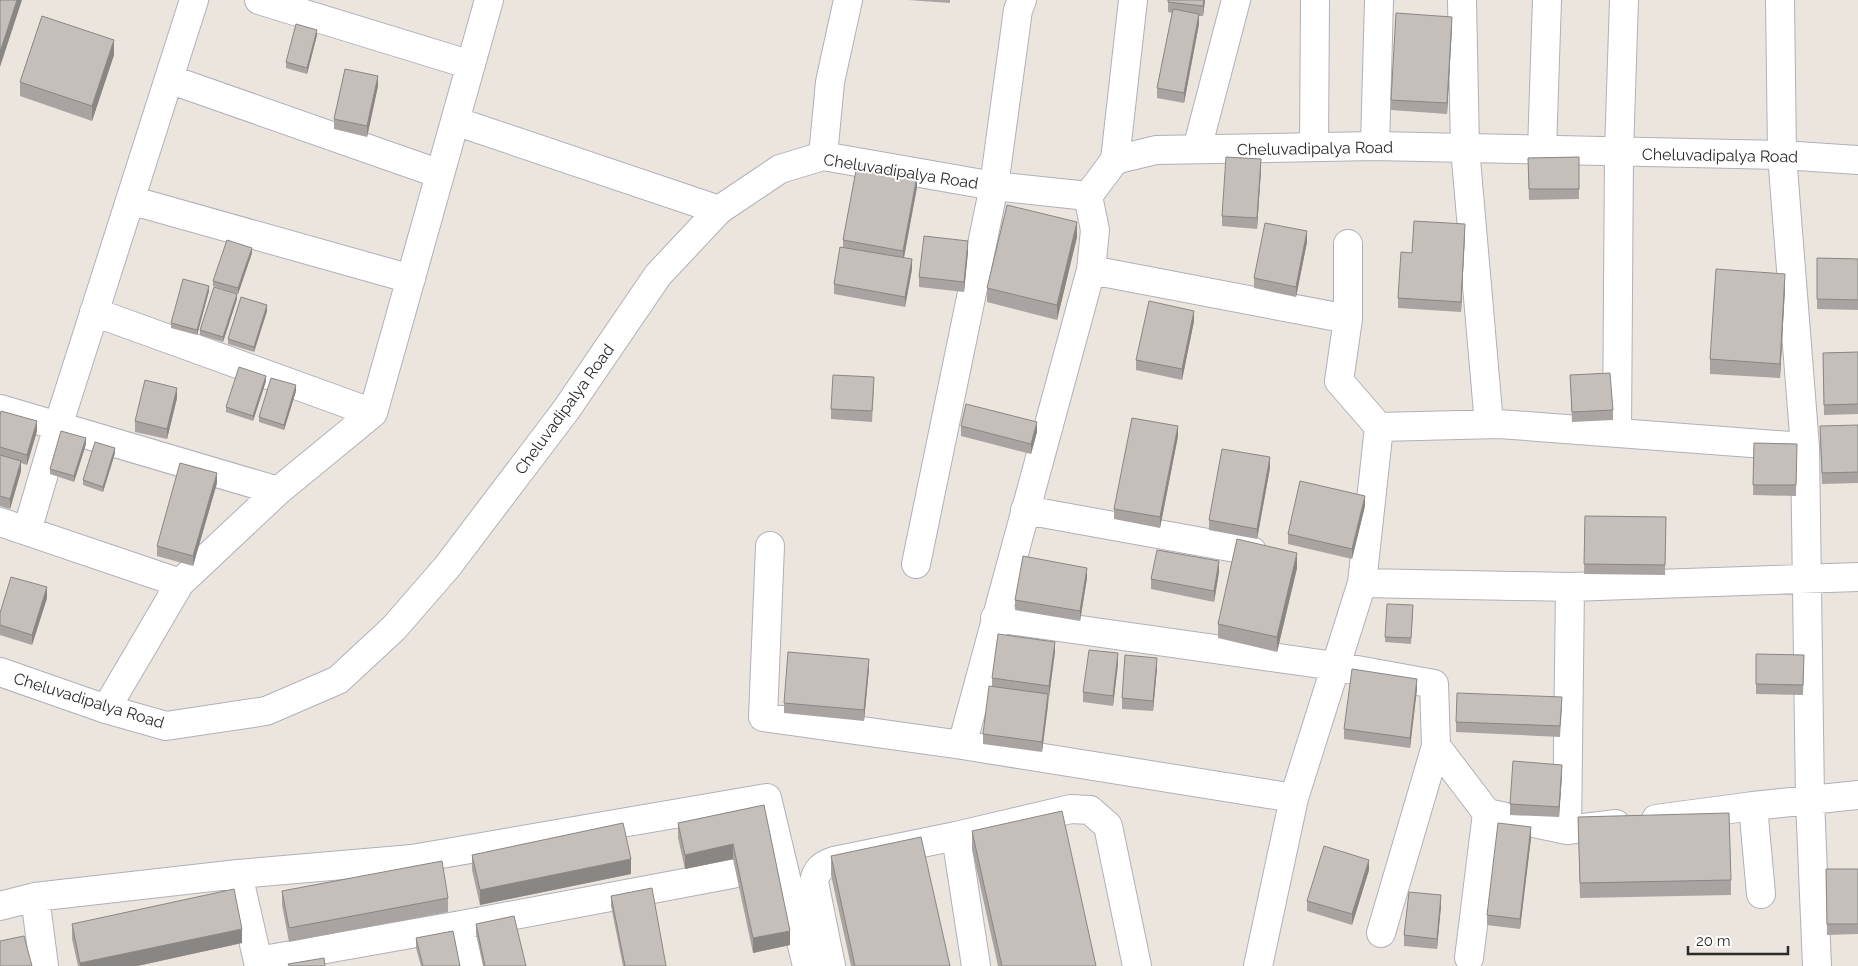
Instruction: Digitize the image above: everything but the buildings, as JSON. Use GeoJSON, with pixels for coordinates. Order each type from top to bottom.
{"type":"FeatureCollection","features":[{"type":"Feature","properties":{"kind":"street"},"geometry":{"type":"LineString","coordinates":[[27,531],[58,426],[194,0]]}},
{"type":"Feature","properties":{"kind":"street"},"geometry":{"type":"LineString","coordinates":[[259,0],[471,65]]}},
{"type":"Feature","properties":{"kind":"street"},"geometry":{"type":"LineString","coordinates":[[106,709],[180,582],[278,491],[373,413],[488,0]]}},
{"type":"Feature","properties":{"kind":"street"},"geometry":{"type":"LineString","coordinates":[[823,156],[830,82],[848,0]]}},
{"type":"Feature","properties":{"kind":"street"},"geometry":{"type":"LineString","coordinates":[[916,564],[994,186],[1018,10],[1022,0]]}},
{"type":"Feature","properties":{"kind":"street"},"geometry":{"type":"LineString","coordinates":[[962,745],[1090,270],[1096,230],[1088,196],[1114,160],[1133,0]]}},
{"type":"Feature","properties":{"kind":"street"},"geometry":{"type":"LineString","coordinates":[[1197,149],[1236,0]]}},
{"type":"Feature","properties":{"kind":"street"},"geometry":{"type":"LineString","coordinates":[[1314,0],[1314,147]]}},
{"type":"Feature","properties":{"kind":"street"},"geometry":{"type":"LineString","coordinates":[[1375,146],[1379,0]]}},
{"type":"Feature","properties":{"kind":"street"},"geometry":{"type":"LineString","coordinates":[[1462,0],[1464,148],[1489,424]]}},
{"type":"Feature","properties":{"kind":"street"},"geometry":{"type":"LineString","coordinates":[[1542,150],[1547,0]]}},
{"type":"Feature","properties":{"kind":"street"},"geometry":{"type":"LineString","coordinates":[[1617,433],[1619,152],[1624,0]]}},
{"type":"Feature","properties":{"kind":"street"},"geometry":{"type":"LineString","coordinates":[[1780,0],[1782,155],[1805,447],[1810,800],[1818,966]]}},
{"type":"Feature","properties":{"kind":"street"},"geometry":{"type":"LineString","coordinates":[[169,79],[440,174]]}},
{"type":"Feature","properties":{"kind":"street"},"geometry":{"type":"LineString","coordinates":[[455,121],[719,210]]}},
{"type":"Feature","properties":{"kind":"street","name":"Cheluvadipalya Road"},"geometry":{"type":"LineString","coordinates":[[1114,160],[1156,150],[1375,146],[1782,155],[1858,160]]}},
{"type":"Feature","properties":{"kind":"street","name":"Cheluvadipalya Road"},"geometry":{"type":"LineString","coordinates":[[0,672],[106,709],[166,726],[266,712],[338,680],[394,628],[447,567],[566,410],[658,275],[719,210],[780,169],[823,156],[994,186],[1088,196]]}},
{"type":"Feature","properties":{"kind":"street"},"geometry":{"type":"LineString","coordinates":[[130,200],[411,279]]}},
{"type":"Feature","properties":{"kind":"street"},"geometry":{"type":"LineString","coordinates":[[1258,966],[1294,798],[1362,583],[1379,427],[1339,381],[1348,319],[1348,244]]}},
{"type":"Feature","properties":{"kind":"street"},"geometry":{"type":"LineString","coordinates":[[1090,270],[1348,319]]}},
{"type":"Feature","properties":{"kind":"street"},"geometry":{"type":"LineString","coordinates":[[94,312],[373,413]]}},
{"type":"Feature","properties":{"kind":"street"},"geometry":{"type":"LineString","coordinates":[[0,409],[278,491]]}},
{"type":"Feature","properties":{"kind":"street"},"geometry":{"type":"LineString","coordinates":[[1379,427],[1489,424],[1805,447]]}},
{"type":"Feature","properties":{"kind":"street"},"geometry":{"type":"LineString","coordinates":[[1025,510],[1252,551]]}},
{"type":"Feature","properties":{"kind":"street"},"geometry":{"type":"LineString","coordinates":[[0,522],[180,582]]}},
{"type":"Feature","properties":{"kind":"street"},"geometry":{"type":"LineString","coordinates":[[770,546],[763,717],[962,745],[1294,798]]}},
{"type":"Feature","properties":{"kind":"street"},"geometry":{"type":"LineString","coordinates":[[1362,583],[1570,587],[1858,577]]}},
{"type":"Feature","properties":{"kind":"street"},"geometry":{"type":"LineString","coordinates":[[1567,830],[1570,587]]}},
{"type":"Feature","properties":{"kind":"street"},"geometry":{"type":"LineString","coordinates":[[995,618],[1336,666],[1434,684],[1436,746],[1381,933]]}},
{"type":"Feature","properties":{"kind":"street"},"geometry":{"type":"LineString","coordinates":[[1436,746],[1487,814],[1567,830],[1753,806],[1858,795]]}},
{"type":"Feature","properties":{"kind":"street"},"geometry":{"type":"LineString","coordinates":[[0,906],[36,898],[238,874],[412,859],[767,798],[808,966]]}},
{"type":"Feature","properties":{"kind":"street"},"geometry":{"type":"LineString","coordinates":[[1753,806],[1761,894]]}},
{"type":"Feature","properties":{"kind":"street"},"geometry":{"type":"LineString","coordinates":[[831,966],[814,882],[815,872],[824,864],[1071,809],[1090,810],[1108,826],[1137,966]]}},
{"type":"Feature","properties":{"kind":"street"},"geometry":{"type":"LineString","coordinates":[[1469,958],[1487,814]]}},
{"type":"Feature","properties":{"kind":"street"},"geometry":{"type":"LineString","coordinates":[[956,836],[976,966]]}},
{"type":"Feature","properties":{"kind":"street"},"geometry":{"type":"LineString","coordinates":[[238,874],[259,964],[732,874]]}},
{"type":"Feature","properties":{"kind":"street"},"geometry":{"type":"LineString","coordinates":[[36,898],[44,966]]}},
{"type":"Feature","properties":{"kind":"street"},"geometry":{"type":"LineString","coordinates":[[462,925],[470,966]]}}]}
